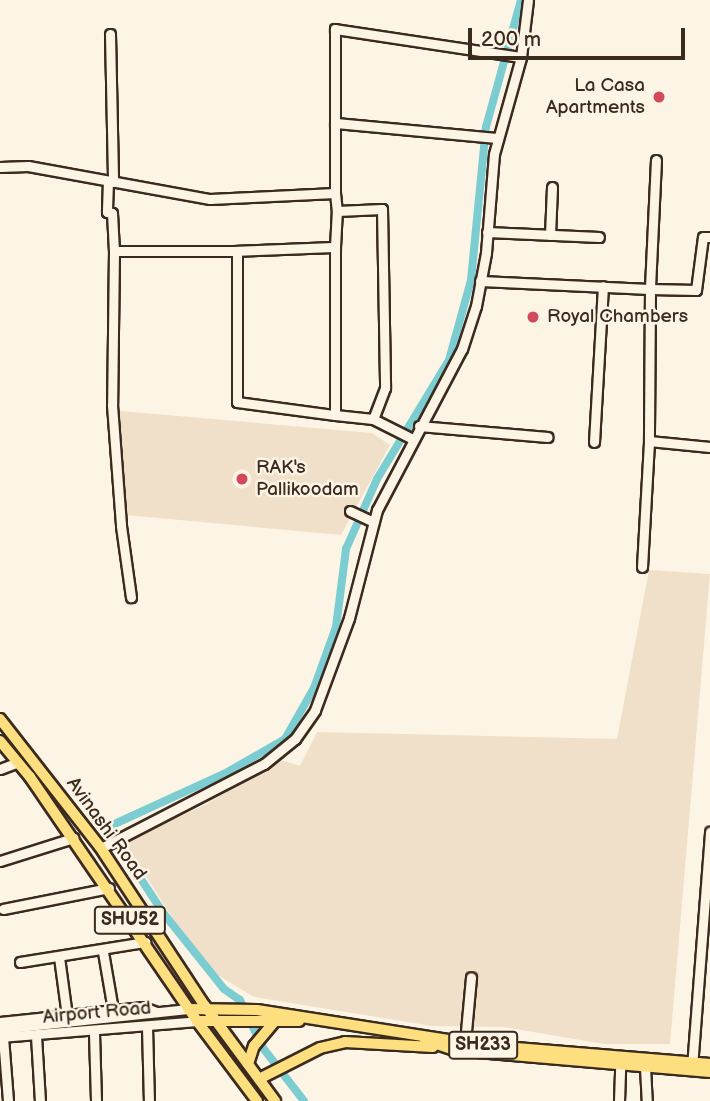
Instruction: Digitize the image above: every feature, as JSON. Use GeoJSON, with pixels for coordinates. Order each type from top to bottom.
{"type":"FeatureCollection","features":[{"type":"Feature","properties":{"kind":"main road","name":"Avinashi Road"},"geometry":{"type":"LineString","coordinates":[[0,719],[101,848],[205,1006],[248,1063],[262,1077],[275,1101]]}},
{"type":"Feature","properties":{"kind":"main road","name":"Avinashi Road"},"geometry":{"type":"LineString","coordinates":[[0,741],[109,888],[188,1009],[257,1101]]}},
{"type":"Feature","properties":{"kind":"main road","name":"SH233"},"geometry":{"type":"LineString","coordinates":[[188,1009],[205,1006],[257,1010],[459,1046],[620,1065],[645,1067],[710,1064]]}},
{"type":"Feature","properties":{"kind":"main road","name":"SH233"},"geometry":{"type":"LineString","coordinates":[[197,1021],[308,1021],[459,1046],[692,1066],[710,1072]]}},
{"type":"Feature","properties":{"kind":"main road"},"geometry":{"type":"LineString","coordinates":[[248,1063],[254,1046],[271,1022]]}},
{"type":"Feature","properties":{"kind":"main road"},"geometry":{"type":"LineString","coordinates":[[262,1077],[294,1060],[345,1042],[459,1046]]}},
{"type":"Feature","properties":{"kind":"street"},"geometry":{"type":"LineString","coordinates":[[101,848],[264,764],[295,739],[315,710],[349,618],[369,520],[462,349],[481,281],[494,138],[519,57],[528,0]]}},
{"type":"Feature","properties":{"kind":"street"},"geometry":{"type":"LineString","coordinates":[[335,415],[335,29],[519,57]]}},
{"type":"Feature","properties":{"kind":"street"},"geometry":{"type":"LineString","coordinates":[[110,34],[110,182],[107,212],[112,212],[114,251],[112,405],[121,526],[131,597]]}},
{"type":"Feature","properties":{"kind":"street"},"geometry":{"type":"LineString","coordinates":[[335,123],[494,138]]}},
{"type":"Feature","properties":{"kind":"street"},"geometry":{"type":"LineString","coordinates":[[642,567],[649,441],[650,289],[656,160]]}},
{"type":"Feature","properties":{"kind":"street"},"geometry":{"type":"LineString","coordinates":[[0,167],[28,166],[210,199],[335,193]]}},
{"type":"Feature","properties":{"kind":"street"},"geometry":{"type":"LineString","coordinates":[[550,234],[552,187]]}},
{"type":"Feature","properties":{"kind":"street"},"geometry":{"type":"LineString","coordinates":[[337,211],[382,209],[385,388],[373,419]]}},
{"type":"Feature","properties":{"kind":"street"},"geometry":{"type":"LineString","coordinates":[[487,232],[599,237]]}},
{"type":"Feature","properties":{"kind":"street"},"geometry":{"type":"LineString","coordinates":[[481,281],[696,290],[704,237],[710,237]]}},
{"type":"Feature","properties":{"kind":"street"},"geometry":{"type":"LineString","coordinates":[[114,251],[237,251],[335,247]]}},
{"type":"Feature","properties":{"kind":"street"},"geometry":{"type":"LineString","coordinates":[[237,251],[237,402],[373,419],[412,438]]}},
{"type":"Feature","properties":{"kind":"street"},"geometry":{"type":"LineString","coordinates":[[594,442],[603,286]]}},
{"type":"Feature","properties":{"kind":"street"},"geometry":{"type":"LineString","coordinates":[[419,426],[548,437]]}},
{"type":"Feature","properties":{"kind":"street"},"geometry":{"type":"LineString","coordinates":[[649,441],[710,447]]}},
{"type":"Feature","properties":{"kind":"street"},"geometry":{"type":"LineString","coordinates":[[353,512],[369,520]]}},
{"type":"Feature","properties":{"kind":"street"},"geometry":{"type":"LineString","coordinates":[[0,769],[18,762]]}},
{"type":"Feature","properties":{"kind":"street"},"geometry":{"type":"LineString","coordinates":[[692,1066],[706,925],[710,832]]}},
{"type":"Feature","properties":{"kind":"street"},"geometry":{"type":"LineString","coordinates":[[0,861],[73,838]]}},
{"type":"Feature","properties":{"kind":"street"},"geometry":{"type":"LineString","coordinates":[[3,909],[109,888]]}},
{"type":"Feature","properties":{"kind":"street"},"geometry":{"type":"LineString","coordinates":[[20,962],[103,952],[145,942]]}},
{"type":"Feature","properties":{"kind":"street"},"geometry":{"type":"LineString","coordinates":[[103,952],[113,1010]]}},
{"type":"Feature","properties":{"kind":"street"},"geometry":{"type":"LineString","coordinates":[[59,957],[67,1016]]}},
{"type":"Feature","properties":{"kind":"street"},"geometry":{"type":"LineString","coordinates":[[459,1046],[471,977]]}},
{"type":"Feature","properties":{"kind":"street"},"geometry":{"type":"LineString","coordinates":[[0,1022],[143,1007],[158,1013]]}},
{"type":"Feature","properties":{"kind":"street","name":"Airport Road"},"geometry":{"type":"LineString","coordinates":[[1,1034],[188,1009]]}},
{"type":"Feature","properties":{"kind":"street","name":"Airport Road"},"geometry":{"type":"LineString","coordinates":[[1,1034],[36,1036],[94,1033],[197,1021]]}},
{"type":"Feature","properties":{"kind":"street"},"geometry":{"type":"LineString","coordinates":[[147,1027],[149,1101]]}},
{"type":"Feature","properties":{"kind":"street"},"geometry":{"type":"LineString","coordinates":[[94,1033],[96,1101]]}},
{"type":"Feature","properties":{"kind":"street"},"geometry":{"type":"LineString","coordinates":[[1,1034],[8,1101]]}},
{"type":"Feature","properties":{"kind":"street"},"geometry":{"type":"LineString","coordinates":[[36,1036],[40,1101]]}},
{"type":"Feature","properties":{"kind":"street"},"geometry":{"type":"LineString","coordinates":[[619,1101],[620,1065]]}},
{"type":"Feature","properties":{"kind":"street"},"geometry":{"type":"LineString","coordinates":[[645,1067],[647,1101]]}},
{"type":"Feature","properties":{"kind":"shaded area","name":"RAK's Pallikoodam"},"geometry":{"type":"Polygon","coordinates":[[[109,410],[372,433],[390,445],[341,535],[115,514],[109,410]]]}},
{"type":"Feature","properties":{"kind":"shaded area"},"geometry":{"type":"Polygon","coordinates":[[[649,570],[710,574],[670,1044],[604,1044],[503,1027],[432,1026],[254,997],[203,966],[124,842],[205,805],[281,760],[300,766],[317,732],[617,739],[649,570]]]}},
{"type":"Feature","properties":{"kind":"waterway"},"geometry":{"type":"LineString","coordinates":[[108,827],[224,774],[285,739],[314,688],[336,627],[346,549],[377,479],[449,360],[471,280],[486,127],[521,0]]}},
{"type":"Feature","properties":{"kind":"waterway"},"geometry":{"type":"LineString","coordinates":[[105,824],[164,914],[224,989],[240,1000],[263,1048],[304,1101]]}},
{"type":"Feature","properties":{"kind":"place","name":"La Casa Apartments"},"geometry":{"type":"Point","coordinates":[659,97]}},
{"type":"Feature","properties":{"kind":"place","name":"Royal Chambers"},"geometry":{"type":"Point","coordinates":[533,317]}},
{"type":"Feature","properties":{"kind":"place","name":"RAK's Pallikoodam"},"geometry":{"type":"Point","coordinates":[242,479]}}]}
